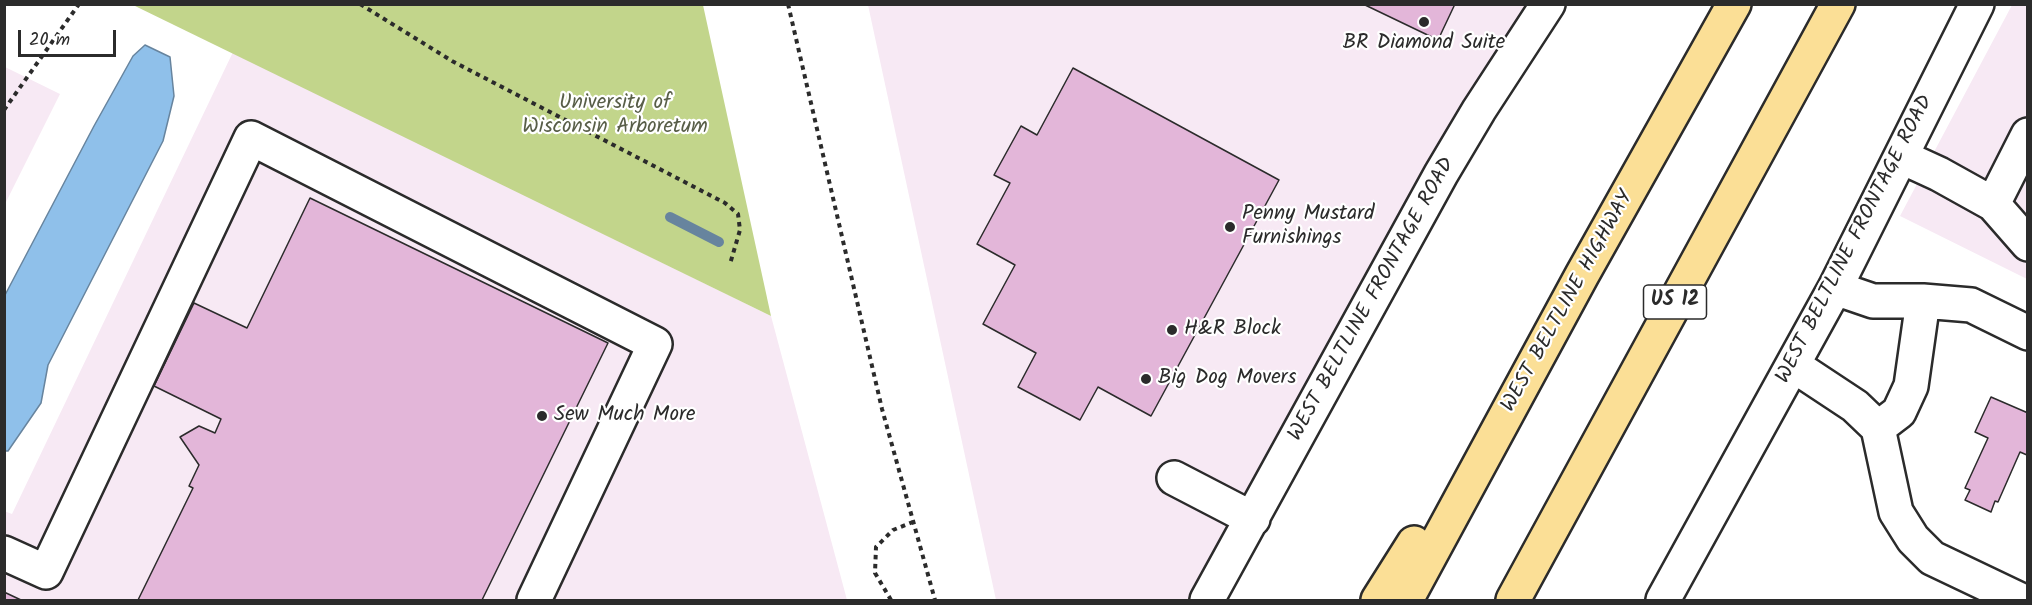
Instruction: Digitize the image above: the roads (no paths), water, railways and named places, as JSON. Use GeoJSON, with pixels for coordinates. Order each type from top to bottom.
{"type":"FeatureCollection","features":[{"type":"Feature","properties":{"kind":"highway","name":"WEST BELTLINE HIGHWAY"},"geometry":{"type":"LineString","coordinates":[[1406,600],[1582,275],[1734,4]]}},
{"type":"Feature","properties":{"kind":"highway","name":"US 12"},"geometry":{"type":"LineString","coordinates":[[1513,600],[1838,4]]}},
{"type":"Feature","properties":{"kind":"highway"},"geometry":{"type":"LineString","coordinates":[[1378,600],[1582,275]]}},
{"type":"Feature","properties":{"kind":"street","name":"WEST BELTLINE FRONTAGE ROAD"},"geometry":{"type":"LineString","coordinates":[[1207,600],[1441,174],[1479,110],[1548,4]]}},
{"type":"Feature","properties":{"kind":"street","name":"WEST BELTLINE FRONTAGE ROAD"},"geometry":{"type":"LineString","coordinates":[[1663,600],[1835,288],[1977,4]]}},
{"type":"Feature","properties":{"kind":"street"},"geometry":{"type":"LineString","coordinates":[[1993,204],[2028,135]]}},
{"type":"Feature","properties":{"kind":"street"},"geometry":{"type":"LineString","coordinates":[[4,553],[46,572],[251,138],[656,344],[534,600]]}},
{"type":"Feature","properties":{"kind":"street"},"geometry":{"type":"LineString","coordinates":[[1902,157],[1939,174],[1993,204],[2028,244]]}},
{"type":"Feature","properties":{"kind":"street"},"geometry":{"type":"LineString","coordinates":[[1835,288],[1873,301],[1923,301],[1971,306],[2028,333]]}},
{"type":"Feature","properties":{"kind":"street"},"geometry":{"type":"LineString","coordinates":[[1878,428],[1899,412],[1911,386],[1923,301]]}},
{"type":"Feature","properties":{"kind":"street"},"geometry":{"type":"LineString","coordinates":[[1793,365],[1855,406],[1878,428],[1896,512],[1913,539],[1932,558],[2020,600]]}},
{"type":"Feature","properties":{"kind":"street"},"geometry":{"type":"LineString","coordinates":[[1174,478],[1253,519]]}},
{"type":"Feature","properties":{"kind":"water"},"geometry":{"type":"Polygon","coordinates":[[[145,45],[170,57],[174,96],[163,141],[48,365],[41,403],[8,451],[5,451],[5,295],[133,56],[145,45]]]}},
{"type":"Feature","properties":{"kind":"waterway"},"geometry":{"type":"LineString","coordinates":[[670,217],[719,242]]}},
{"type":"Feature","properties":{"kind":"place","name":"BR Diamond Suite"},"geometry":{"type":"Point","coordinates":[1424,22]}},
{"type":"Feature","properties":{"kind":"place","name":"Penny Mustard Furnishings"},"geometry":{"type":"Point","coordinates":[1230,227]}},
{"type":"Feature","properties":{"kind":"place","name":"H&R Block"},"geometry":{"type":"Point","coordinates":[1172,330]}},
{"type":"Feature","properties":{"kind":"place","name":"Big Dog Movers"},"geometry":{"type":"Point","coordinates":[1146,379]}},
{"type":"Feature","properties":{"kind":"place","name":"Sew Much More"},"geometry":{"type":"Point","coordinates":[542,416]}},
{"type":"Feature","properties":{"kind":"park label","name":"University of Wisconsin Arboretum"},"geometry":{"type":"Point","coordinates":[615,116]}}]}
